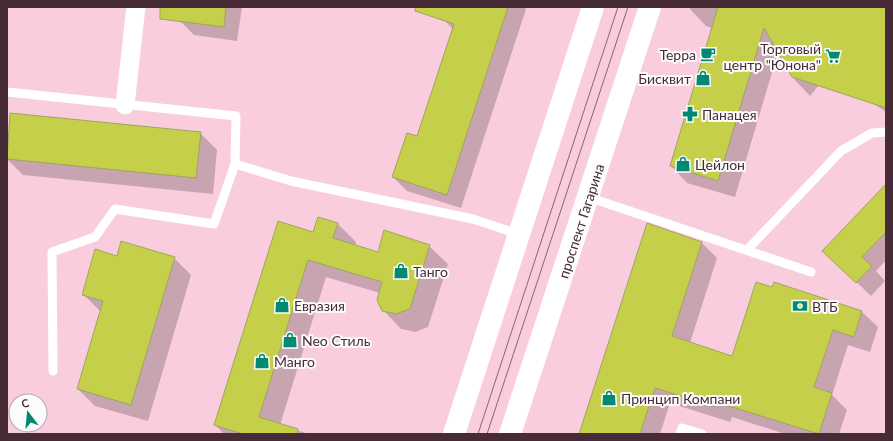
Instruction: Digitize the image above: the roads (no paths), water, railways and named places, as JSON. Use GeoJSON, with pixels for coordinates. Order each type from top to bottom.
{"type":"FeatureCollection","features":[{"type":"Feature","properties":{"kind":"main road"},"geometry":{"type":"LineString","coordinates":[[454,434],[593,7]]}},
{"type":"Feature","properties":{"kind":"main road","name":"проспект Гагарина"},"geometry":{"type":"LineString","coordinates":[[510,434],[650,7]]}},
{"type":"Feature","properties":{"kind":"street"},"geometry":{"type":"LineString","coordinates":[[125,105],[136,7]]}},
{"type":"Feature","properties":{"kind":"lane"},"geometry":{"type":"LineString","coordinates":[[7,92],[236,116],[235,164],[214,224],[115,209],[95,237],[52,252],[53,371]]}},
{"type":"Feature","properties":{"kind":"lane"},"geometry":{"type":"LineString","coordinates":[[747,250],[841,151],[872,133],[886,132]]}},
{"type":"Feature","properties":{"kind":"lane"},"geometry":{"type":"LineString","coordinates":[[235,164],[290,181],[473,219],[518,234]]}},
{"type":"Feature","properties":{"kind":"lane"},"geometry":{"type":"LineString","coordinates":[[588,197],[811,272]]}},
{"type":"Feature","properties":{"kind":"lane"},"geometry":{"type":"LineString","coordinates":[[680,434],[682,428],[702,434]]}},
{"type":"Feature","properties":{"kind":"tram line"},"geometry":{"type":"LineString","coordinates":[[478,434],[618,7]]}},
{"type":"Feature","properties":{"kind":"tram line"},"geometry":{"type":"LineString","coordinates":[[487,434],[628,7]]}},
{"type":"Feature","properties":{"kind":"place","name":"Терра"},"geometry":{"type":"Point","coordinates":[708,54]}},
{"type":"Feature","properties":{"kind":"place","name":"Торговый центр \"Юнона\""},"geometry":{"type":"Point","coordinates":[833,56]}},
{"type":"Feature","properties":{"kind":"place","name":"Бисквит"},"geometry":{"type":"Point","coordinates":[703,78]}},
{"type":"Feature","properties":{"kind":"place","name":"Панацея"},"geometry":{"type":"Point","coordinates":[690,114]}},
{"type":"Feature","properties":{"kind":"place","name":"Цейлон"},"geometry":{"type":"Point","coordinates":[683,164]}},
{"type":"Feature","properties":{"kind":"place","name":"Танго"},"geometry":{"type":"Point","coordinates":[401,271]}},
{"type":"Feature","properties":{"kind":"place","name":"Евразия"},"geometry":{"type":"Point","coordinates":[282,305]}},
{"type":"Feature","properties":{"kind":"place","name":"ВТБ"},"geometry":{"type":"Point","coordinates":[800,306]}},
{"type":"Feature","properties":{"kind":"place","name":"Neo Стиль"},"geometry":{"type":"Point","coordinates":[290,340]}},
{"type":"Feature","properties":{"kind":"place","name":"Манго"},"geometry":{"type":"Point","coordinates":[262,361]}},
{"type":"Feature","properties":{"kind":"place","name":"Принцип Компани"},"geometry":{"type":"Point","coordinates":[609,398]}}]}
